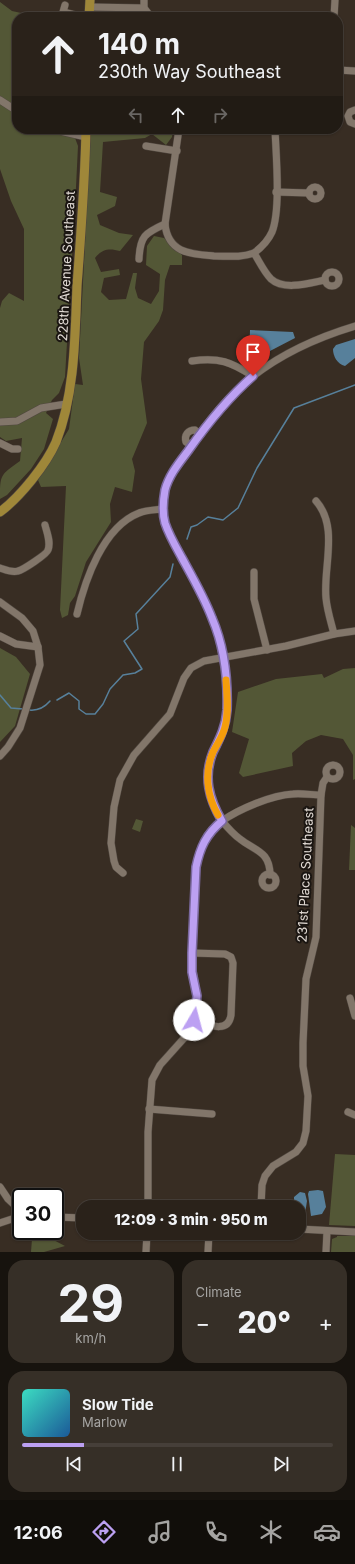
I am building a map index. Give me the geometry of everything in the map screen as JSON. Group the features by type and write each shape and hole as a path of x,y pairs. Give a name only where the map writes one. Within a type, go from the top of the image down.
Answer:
{"main road":[{"name":"228th Avenue Southeast","path":"0,512 22,492 47,457 56,442 64,417 73,361 86,134"}],"street":[{"path":"144,0 144,8 147,12"},
{"path":"334,12 335,0"},
{"path":"63,12 64,5"},
{"path":"89,10 144,8"},
{"path":"343,70 355,71"},
{"path":"0,100 12,108"},
{"path":"355,110 350,112 348,116 350,122 355,124"},
{"path":"178,134 168,200 165,224 166,232 177,248 189,253 234,257 254,253 264,244 272,230 275,217 276,192 275,134"},
{"path":"146,146 176,152"},
{"path":"276,192 309,193"},
{"path":"139,259 140,244 145,235 148,231 165,224"},
{"path":"254,253 271,279 281,285 325,280"},
{"path":"270,875 269,864 264,855 240,839 222,821 209,796 207,778 211,759 222,735 226,718 226,678 223,657 213,619 206,601 176,548 166,524 163,509 165,490 170,476 192,445 224,404 253,376 289,352 310,342 355,326"},
{"path":"192,361 206,359 223,360 238,366 253,376"},
{"path":"0,422 17,420 41,408 66,404"},
{"path":"192,445 186,442 185,437 187,433 193,430 197,431 200,435"},
{"path":"0,443 12,449 18,449"},
{"path":"316,501 323,512 328,532 326,598 334,634"},
{"path":"77,614 87,578 110,535 123,522 139,512 163,509"},
{"path":"0,568 10,571 18,571 45,556 49,543 45,525"},
{"path":"254,572 254,599 267,650"},
{"path":"0,602 28,624 33,631 38,647 40,666 20,728 8,748 0,756"},
{"path":"123,873 116,867 111,843 115,800 120,780 137,751 170,714 188,672 196,665 204,661 267,650 334,634 355,631"},
{"path":"0,636 16,644 38,647"},
{"name":"231st Place Southeast","path":"262,1200 263,1181 268,1171 277,1163 293,1156 303,1143 306,1131 308,1096 303,1066 302,1043 306,979 316,936 321,795 323,783 327,777"},
{"path":"148,1200 149,1109 151,1085 156,1072 186,1036 194,1020 197,996 192,972 192,953 196,867 205,839 222,821 238,811 286,795 321,795"},
{"path":"192,953 225,954 231,957 234,962 230,1022 220,1027 194,1020"},
{"path":"350,998 355,1016"},
{"path":"149,1109 212,1114"},
{"path":"0,1187 12,1203"},
{"path":"64,1217 76,1218"},
{"path":"0,1223 12,1219"},
{"path":"306,1230 355,1232"},
{"path":"326,1252 327,1231"},
{"path":"146,1252 147,1240"},
{"path":"208,1252 209,1240"}],"green space":[{"path":"0,2 12,11 17,12 12,12 12,134 76,134 75,138 78,146 65,377 59,393 52,400 46,413 53,419 44,449 31,469 7,495 0,499 0,485 2,476 8,469 20,461 22,438 6,441 0,437 0,308 2,301 9,293 24,301 24,229 11,201 0,169"},
{"path":"91,134 152,134 145,138 103,142 100,192 117,197 115,206 97,215 100,225 119,233 133,235 120,251 106,250 95,258 101,272 119,269 120,275 104,278 101,292 109,300 126,299 133,273 137,273 135,288 138,298 151,304 159,291 160,274 146,265 147,246 154,236 164,238 182,255 182,265 170,265 165,280 163,310 159,321 144,342 141,379 147,423 132,459 135,471 132,492 115,487 110,504 111,522 86,562 75,596 70,603 68,615 62,618 60,610 66,486 41,487 38,480 69,429 75,384 83,385 79,358"},
{"path":"152,134 172,134 166,145"},
{"path":"0,648 16,657 30,674 15,726 0,742"},
{"path":"355,668 355,779 353,780 353,755 343,739 321,735 306,741 292,753 293,766 243,777 239,773 249,739 232,732 238,692 276,679 322,674 324,678 343,669"},
{"path":"136,819 143,821 140,832 132,829"},
{"path":"351,825 355,828 355,870 349,870"},
{"path":"335,1154 355,1155 355,1226 329,1225"},
{"path":"337,1236 355,1236 355,1252 331,1252 332,1239"},
{"path":"32,1240 54,1240 65,1246 44,1252 31,1252"}],"water":[{"path":"250,330 293,332 295,338 270,351 254,357 250,351"},
{"path":"355,339 355,358 345,366 342,365 336,359 333,349 336,345"},
{"path":"309,1191 323,1191 326,1207 322,1214 311,1216 308,1194"},
{"path":"300,1192 305,1193 307,1201 306,1208 306,1200 294,1200 294,1197"}],"waterway":[{"path":"187,539 191,527 197,525 208,517 223,520 238,508 257,468 294,408 355,385"},
{"path":"57,700 69,693 79,701 79,709 86,714 95,714 103,704 110,689 123,675 135,673 142,669 124,641 138,629 136,614 170,577 173,564"},
{"path":"0,695 11,708 23,709"},
{"path":"29,710 41,708 50,701"}],"slow traffic":[{"path":"218,815 209,796 207,778 211,759 225,726 227,708 226,680"}],"route":[{"path":"194,1020 197,996 192,972 192,953 196,867 205,839 222,821 209,796 207,778 211,759 225,726 227,708 226,678 223,657 213,619 206,601 176,548 166,524 163,509 165,490 170,476 176,467 224,404 253,376"}]}
